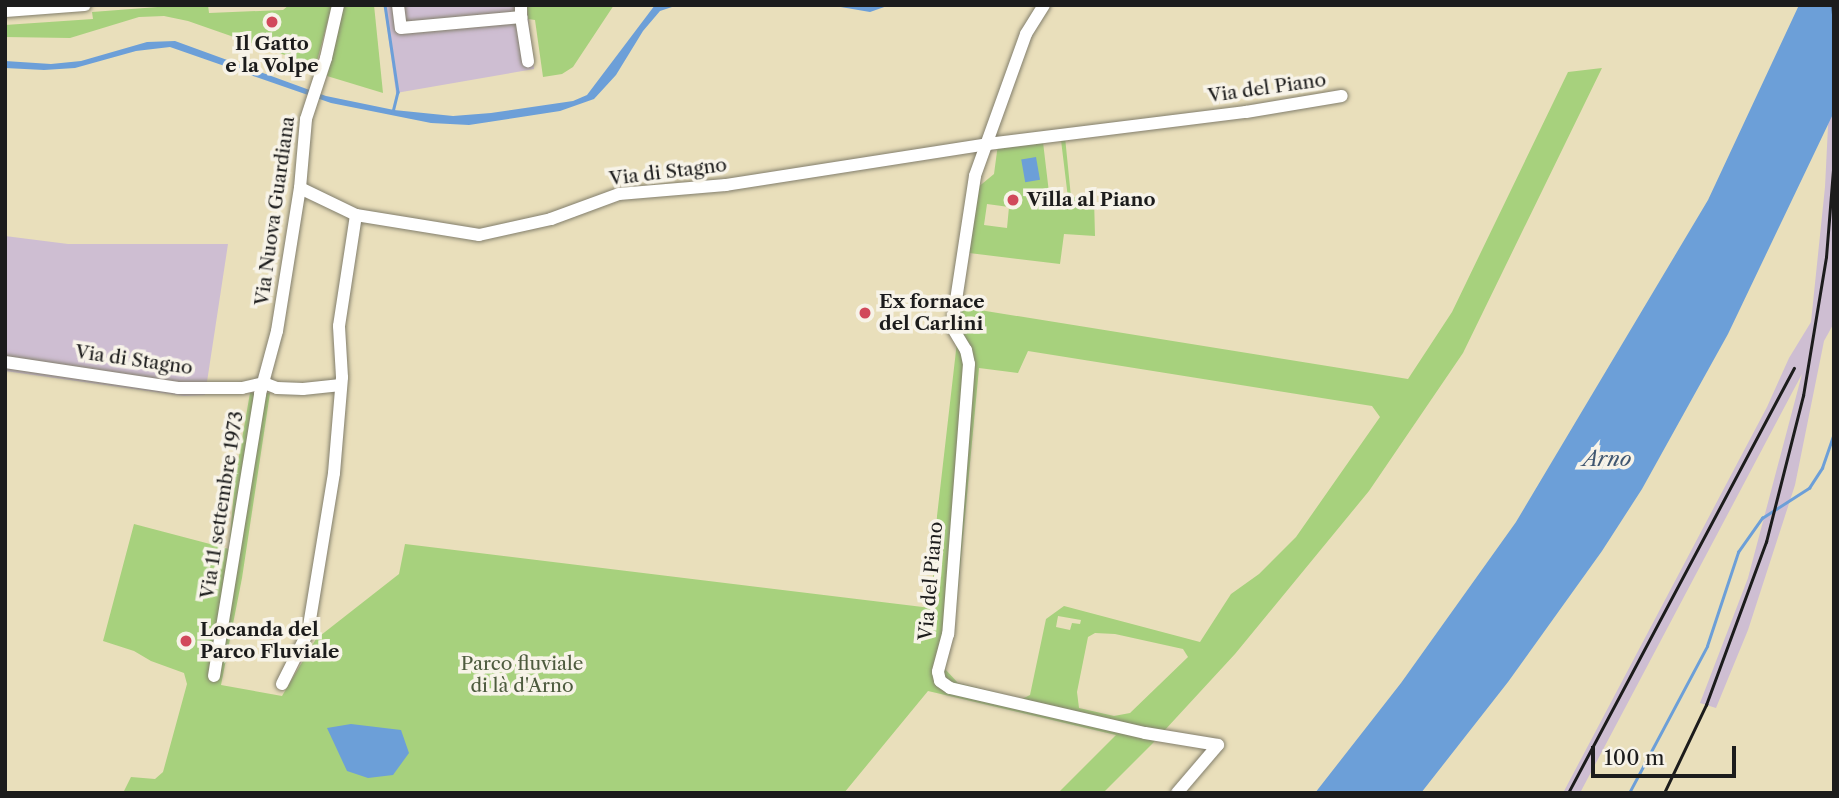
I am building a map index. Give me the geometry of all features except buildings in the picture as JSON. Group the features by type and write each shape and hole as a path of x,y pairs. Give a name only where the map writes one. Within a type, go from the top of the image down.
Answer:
{"street":[{"path":"5,11 85,5"},
{"name":"Via Nuova Guardiana","path":"264,383 278,331 300,188 306,119 326,58 338,5"},
{"path":"398,5 401,28 521,11 528,61"},
{"name":"Via del Piano","path":"1044,5 1026,34 975,176 952,327 966,351 969,363 948,634 938,672 940,681 950,688 1145,733 1218,745 1177,793"},
{"name":"Via del Piano","path":"988,144 1246,112 1342,96"},
{"name":"Via di Stagno","path":"300,188 356,215 480,235 551,219 619,194 726,184 988,144"},
{"path":"282,684 308,632 334,472 341,385 339,326 356,215"},
{"name":"Via di Stagno","path":"5,362 178,388 242,388 264,383 277,388 303,389 341,385"},
{"name":"Via 11 settembre 1973","path":"214,676 264,383"}],"shaded area":[{"path":"384,5 527,5 534,69 396,93"},
{"path":"1834,5 1834,323 1824,341 1795,485 1748,630 1716,708 1700,703 1748,578 1802,374 1580,793 1563,793 1767,407 1789,358 1811,322 1825,187"},
{"path":"5,236 68,244 228,244 205,395 184,396 5,371"}],"green space":[{"path":"208,5 209,13 283,10 289,5 332,5 317,61 305,62 188,21 164,16 139,17 70,38 5,37 5,25 93,19 92,12"},
{"path":"344,5 374,5 383,93 327,76"},
{"path":"527,5 614,5 573,67 562,74 543,77 535,20 528,19"},
{"name":"Parco fluviale di là d'Arno","path":"1602,68 1463,353 1369,491 1235,654 1103,793 1058,793 1116,735 928,691 844,793 123,793 131,777 155,779 163,772 187,684 184,673 103,641 134,524 229,549 235,479 250,393 270,393 242,578 221,685 282,696 316,639 399,574 405,544 931,608 937,516 961,307 1408,379 1452,312 1568,72","holes":["1028,351 1372,406 1380,417 1296,537 1259,574 1231,594 1200,642 1064,606 1046,619 1030,695 1022,699 958,683 945,669 954,632 979,368 1018,373","1058,616 1081,620 1080,624 1072,623 1070,630 1056,627","1095,633 1115,634 1183,649 1188,657 1130,713 1114,716 1079,708 1077,692 1088,637"]},
{"name":"Villa al Piano","path":"1065,137 1071,197 1094,198 1095,236 1064,234 1060,264 969,253 977,188 994,174 998,144","holes":["1061,140 1068,198 1050,201 1043,142","987,204 1009,207 1007,228 984,225"]}],"water":[{"path":"655,5 678,5 660,11 643,31 616,75 594,99 560,111 469,125 431,123 331,103 170,47 136,51 75,68 5,68 5,61 51,64 81,61 147,42 175,41 326,96 394,110 453,116 491,113 573,101 587,95"},
{"path":"829,5 890,5 870,12"},
{"name":"Arno","path":"1799,5 1834,5 1834,112 1728,334 1642,489 1602,551 1508,682 1421,793 1315,793 1401,683 1516,522 1708,200"},
{"path":"1036,157 1040,180 1025,182 1021,160"},
{"path":"351,724 401,730 409,753 393,775 368,778 347,771 327,728"}],"waterway":[{"path":"385,5 398,92 393,112"},
{"path":"1629,793 1707,646 1738,552 1762,518 1809,488 1822,468 1834,433"}],"railway":[{"path":"1833,5 1834,22"},
{"path":"1664,793 1706,705 1766,542 1803,396 1826,257 1834,158"},
{"path":"1568,793 1794,368"}],"place":[{"name":"Il Gatto e la Volpe","path":"272,22"},
{"name":"Villa al Piano","path":"1013,200"},
{"name":"Ex fornace del Carlini","path":"865,313"},
{"name":"Locanda del Parco Fluviale","path":"186,641"}]}
